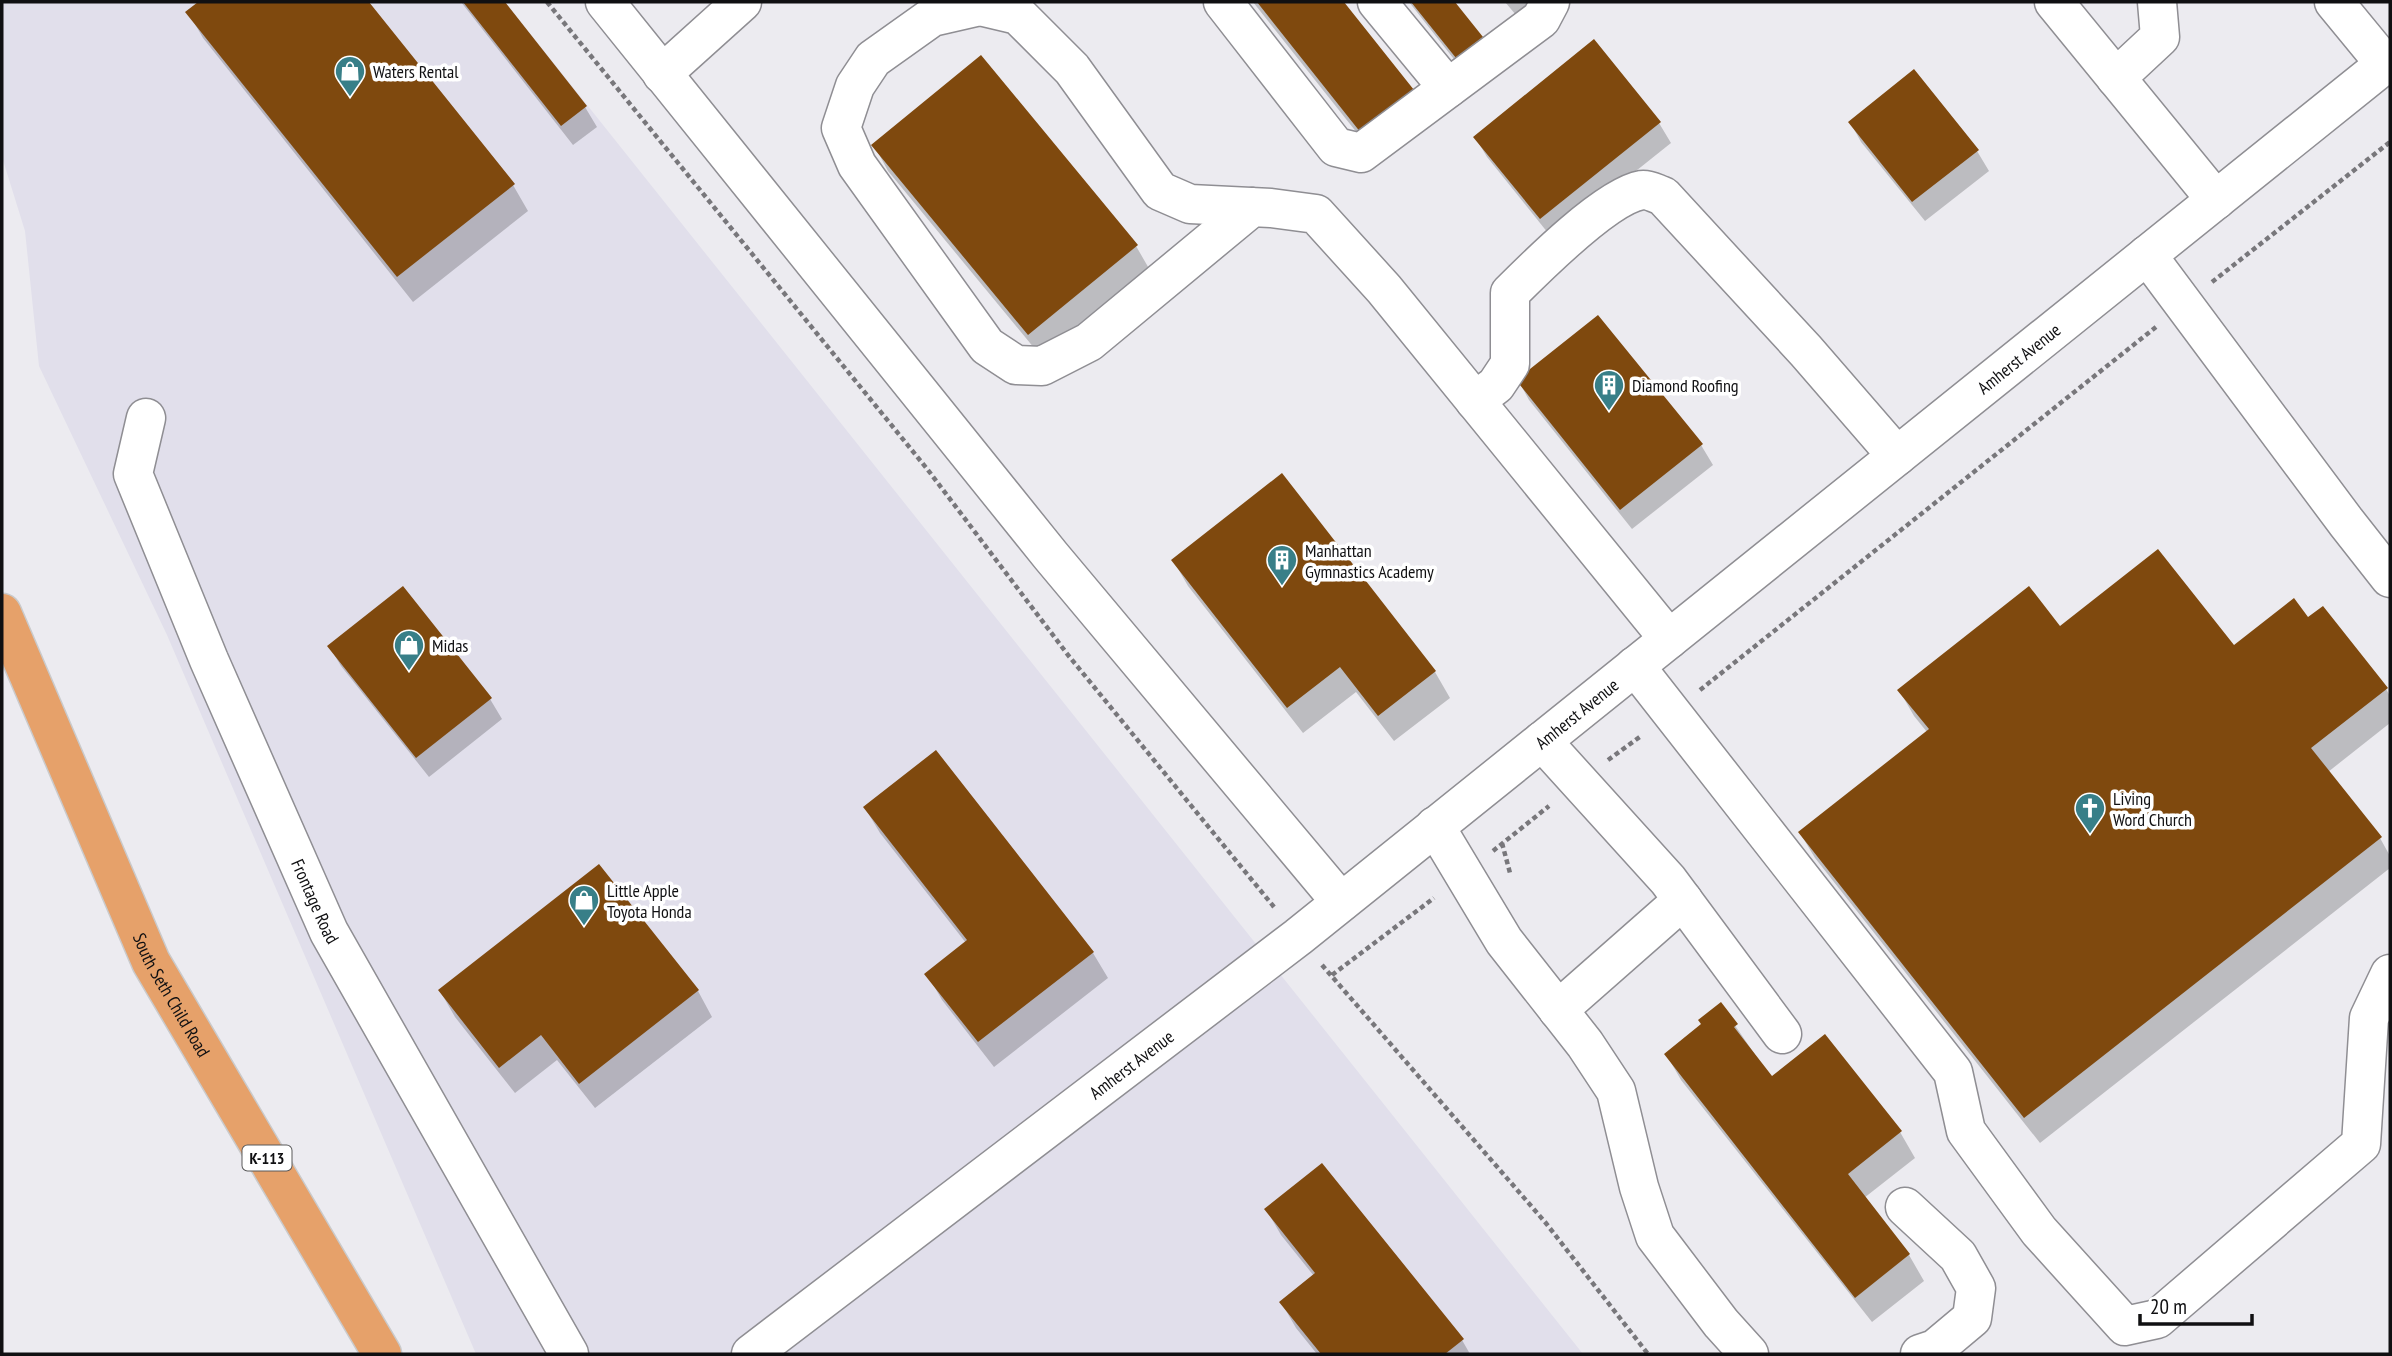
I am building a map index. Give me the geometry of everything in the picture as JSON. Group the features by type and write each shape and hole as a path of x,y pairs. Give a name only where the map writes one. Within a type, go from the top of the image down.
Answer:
{"main road":[{"name":"South Seth Child Road","path":"2,613 151,962 382,1354"}],"street":[{"path":"605,2 1051,556 1342,902"},
{"path":"663,74 742,2"},
{"path":"1223,2 1336,147 1361,153 1541,19 1550,2"},
{"path":"1377,2 1448,88"},
{"path":"2054,2 2216,200"},
{"path":"2116,78 2160,37 2157,2"},
{"path":"2334,2 2388,62"},
{"path":"1252,207 1089,342 1042,366 1016,365 987,346 857,165 841,128 855,86 873,59 932,17 980,6 1018,15 1072,69 1160,191 1190,204 1252,207 1316,214 1384,289 1669,639"},
{"name":"Amherst Avenue","path":"751,1354 1298,937 2388,62"},
{"path":"1475,401 1496,385 1510,364 1510,293 1542,261 1619,198 1645,189 1663,196 1806,351 1897,456"},
{"path":"2147,255 2390,578"},
{"name":"Frontage Road","path":"146,418 133,474 209,660 329,932 569,1354"},
{"path":"1635,666 1953,1072 1966,1131 2039,1231 2125,1326 2157,1319 2361,1144 2368,1018 2390,974"},
{"path":"1542,741 1668,880 1783,1034"},
{"path":"1435,826 1504,941 1585,1044 1616,1091 1639,1187 1656,1236 1721,1322 1749,1354"},
{"path":"1558,1010 1683,900"},
{"path":"1905,1208 1958,1256 1976,1288 1972,1318 1935,1349 1920,1354"}],"path":[{"path":"547,2 928,470 1068,655 1298,937 1545,1222 1648,1354"},
{"path":"1332,975 1464,875 1579,782 1672,713 2390,142"}],"shaded area":[{"path":"2,2 505,2 1583,1354 476,1354 167,635 39,366 25,231 2,157"}],"building":[{"name":"Waters Rental","path":"198,2 369,2 515,184 397,277 185,12"},
{"path":"463,2 505,2 587,106 561,126"},
{"path":"1257,2 1344,2 1414,90 1361,133"},
{"path":"1411,2 1455,2 1483,37 1456,58"},
{"path":"1594,39 1661,122 1540,219 1473,137"},
{"path":"981,55 1138,245 1028,335 871,145"},
{"path":"1914,69 1979,150 1912,202 1848,122"},
{"name":"Diamond Roofing","path":"1598,315 1703,444 1620,510 1516,380"},
{"name":"Manhattan Gymnastics Academy","path":"1282,473 1436,671 1378,716 1340,667 1287,708 1171,560"},
{"name":"Living Word Church","path":"2158,549 2234,645 2294,598 2308,617 2323,606 2388,688 2311,748 2382,837 2024,1118 1798,832 1929,729 1897,690 2029,586 2060,626"},
{"name":"Midas","path":"403,586 492,698 416,758 327,646"},
{"path":"936,750 1094,952 978,1042 924,974 967,940 863,807"},
{"name":"Little Apple Toyota Honda","path":"599,864 699,990 579,1084 541,1035 499,1068 438,990"},
{"path":"1721,1002 1738,1024 1734,1027 1772,1076 1825,1034 1902,1131 1848,1174 1910,1254 1855,1298 1664,1054 1701,1024 1698,1020"},
{"path":"1322,1163 1464,1339 1445,1354 1321,1354 1279,1302 1315,1273 1264,1209"}],"place":[{"name":"Waters Rental","path":"350,98"},
{"name":"Diamond Roofing","path":"1609,412"},
{"name":"Manhattan Gymnastics Academy","path":"1282,587"},
{"name":"Midas","path":"409,672"},
{"name":"Living Word Church","path":"2090,835"},
{"name":"Little Apple Toyota Honda","path":"584,927"}]}
